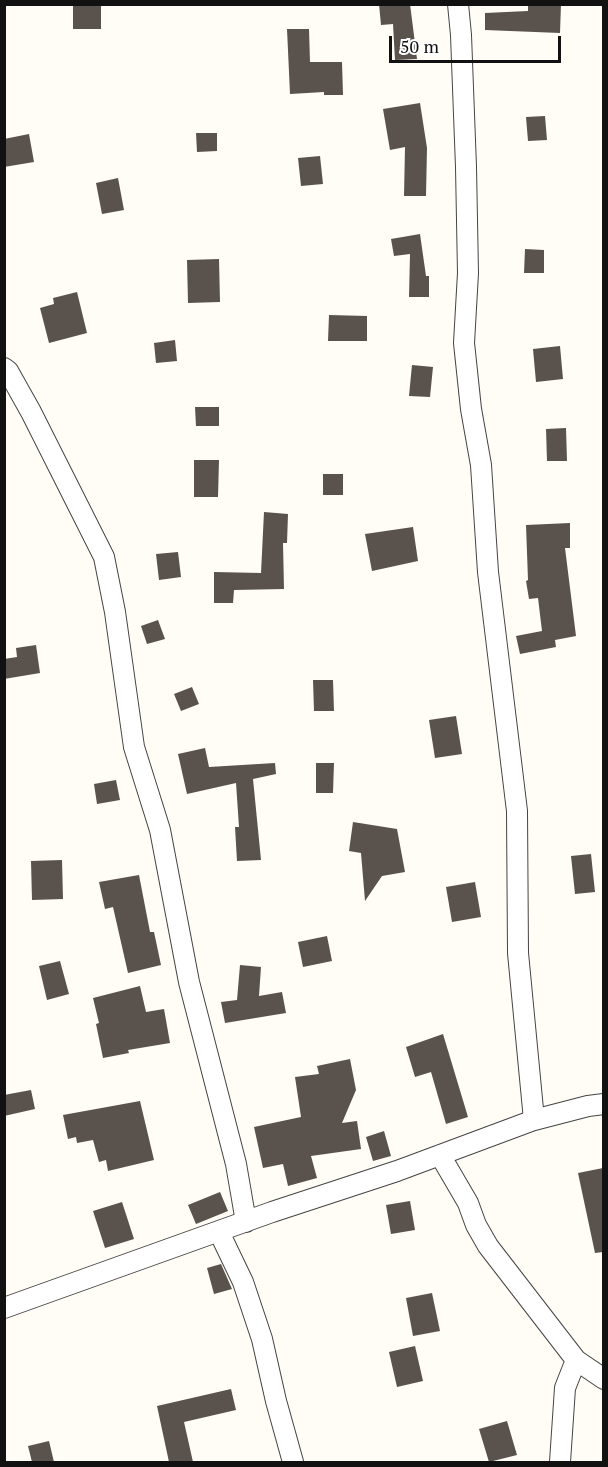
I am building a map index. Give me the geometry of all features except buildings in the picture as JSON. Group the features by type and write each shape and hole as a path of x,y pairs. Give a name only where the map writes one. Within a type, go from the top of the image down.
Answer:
{"street":[{"path":"458,4 461,34 468,273 464,343 471,409 481,465 488,572 517,811 518,952 534,1120"},
{"path":"4,368 8,370 31,412 104,557 115,612 134,747 160,830 189,982 236,1164 246,1222"},
{"path":"4,1308 534,1120 603,1104"},
{"path":"440,1155 468,1203 476,1225 488,1246 576,1360 603,1379"},
{"path":"219,1232 243,1282 262,1339 293,1462"},
{"path":"560,1462 565,1388 576,1360"}]}
